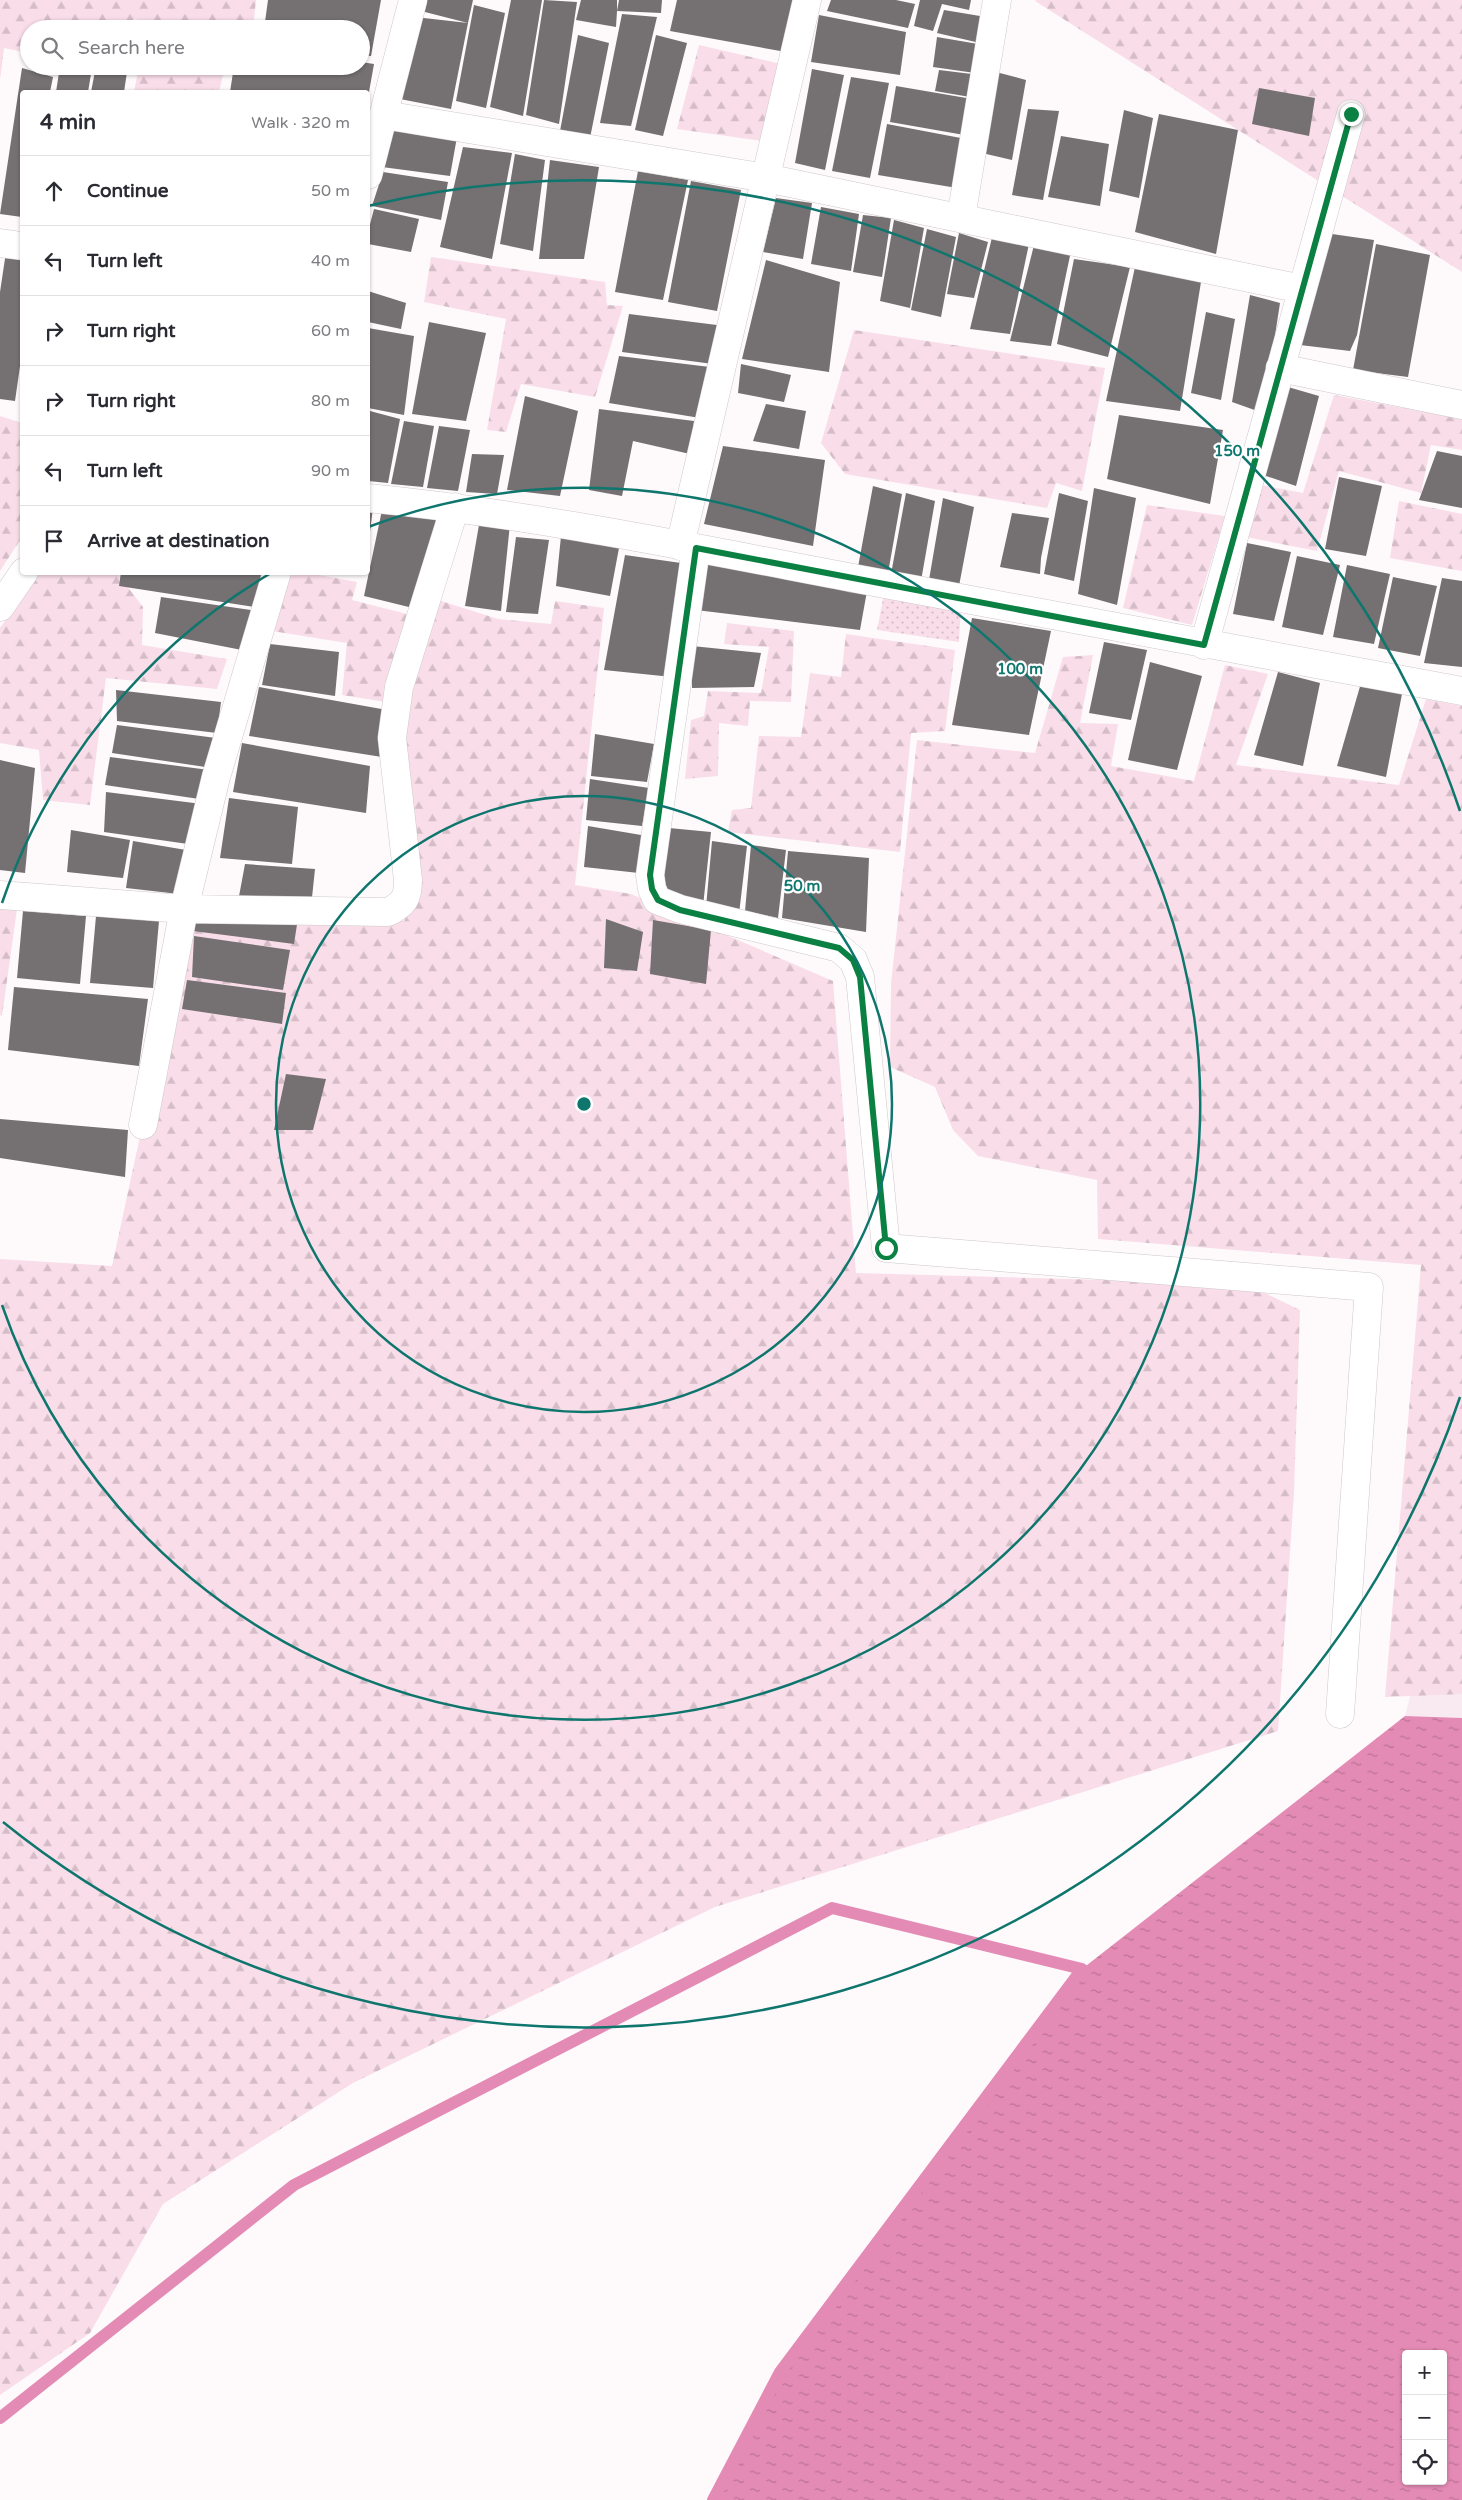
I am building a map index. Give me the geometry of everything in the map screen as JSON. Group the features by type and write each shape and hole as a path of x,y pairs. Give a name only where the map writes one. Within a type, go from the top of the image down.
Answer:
{"street":[{"path":"370,168 413,0"},
{"path":"807,0 766,178 688,547 650,875 652,889 658,900 680,910 839,948 853,960 860,977 886,1248 1369,1287 1340,1714"},
{"path":"962,218 997,0"},
{"path":"1204,645 1351,114"},
{"path":"384,115 766,178 1302,289"},
{"path":"0,243 20,246"},
{"path":"1280,368 1462,405"},
{"path":"370,498 456,507 688,547 1204,645 1462,691"},
{"path":"0,895 184,909 388,912 400,906 408,896 408,880 392,738 394,710 399,687 456,507"},
{"path":"0,608 22,575"},
{"path":"143,1126 184,909 216,777 276,575"}],"shaded area":[{"path":"1462,1492 1462,1718 1405,1716"}],"green space":[{"path":"0,0 256,0 254,20 20,20 20,51 4,48 0,80"},
{"path":"1462,0 1462,272 1035,1"},
{"path":"699,45 781,64 762,141 677,129"},
{"path":"137,75 223,75 219,90 134,90"},
{"path":"431,257 605,282 607,305 623,306 595,397 521,384 506,432 487,430 506,319 424,302"},
{"path":"854,330 1105,368 1082,491 1056,483 1047,508 845,474 821,443"},
{"path":"1334,395 1462,419 1462,450 1431,445 1421,493 1339,471 1317,551 1241,536 1256,484 1303,493"},
{"path":"0,416 20,422 20,540 0,571"},
{"path":"1399,501 1462,514 1462,571 1390,558"},
{"path":"1147,505 1225,516 1192,625 1123,608"},
{"path":"37,575 119,575 143,607 142,645 227,659 217,689 106,678 90,805 43,800 39,750 0,743 0,628"},
{"path":"286,575 319,575 357,582 352,600 411,615 386,702 342,695 347,643 272,631"},
{"path":"884,594 961,607 959,642 877,630"},
{"path":"435,599 498,619 551,624 555,601 604,608 575,885 631,894 833,981 856,1273 1246,1284 1300,1310 1294,1493 1278,1731 715,1907 353,2083 163,2204 90,2333 0,2395 0,1259 112,1266 188,914 404,921 419,892 402,746 406,697"},
{"path":"727,623 794,631 791,702 750,701 748,726 719,723 718,776 685,779 691,720 704,716 708,691 761,693 769,647 724,644"},
{"path":"846,634 955,650 945,731 911,733 900,852 728,832 732,810 751,808 759,736 801,737 810,673 841,677"},
{"path":"1093,655 1080,723 1118,724 1111,766 1194,781 1225,665 1268,674 1236,765 1399,785 1426,699 1462,706 1462,1694 1385,1697 1421,1265 1098,1239 1097,1180 978,1156 953,1130 935,1087 890,1067 891,984 917,740 1035,753 1063,657"},
{"path":"0,909 17,909 2,1016 0,1015"}],"water":[{"path":"1405,1716 1462,1718 1462,2500 713,2500 780,2372 1082,1969"}],"building":[{"path":"268,0 381,0 371,56 370,20 265,20"},
{"path":"423,0 473,0 468,23 421,11"},
{"path":"511,0 542,0 523,116 490,107"},
{"path":"544,0 577,2 559,124 526,115"},
{"path":"581,0 617,0 616,27 576,20"},
{"path":"619,0 662,0 661,13 617,11"},
{"path":"677,0 795,0 786,52 670,31"},
{"path":"831,0 896,0 915,4 908,28 827,11"},
{"path":"920,0 971,0 969,10 942,4 933,31 914,26"},
{"path":"474,5 505,13 486,108 456,101"},
{"path":"944,10 986,17 980,43 937,33"},
{"path":"622,14 657,17 631,126 600,123"},
{"path":"819,15 906,32 900,75 811,62"},
{"path":"415,17 468,23 451,109 395,98"},
{"path":"578,35 609,43 590,138 560,131"},
{"path":"656,35 687,43 663,136 635,130"},
{"path":"937,37 978,44 975,73 933,67"},
{"path":"370,63 374,64 369,90 230,90 233,75 370,75"},
{"path":"812,69 844,75 825,170 795,163"},
{"path":"939,70 980,75 976,98 935,91"},
{"path":"996,72 1026,80 1012,160 982,153"},
{"path":"21,75 46,75 53,77 50,90 20,90 20,217 0,214"},
{"path":"59,75 91,75 88,90 56,90"},
{"path":"94,75 127,75 124,90 91,90"},
{"path":"851,77 889,83 870,178 832,171"},
{"path":"896,86 978,100 970,136 890,122"},
{"path":"1259,88 1315,98 1309,136 1252,124"},
{"path":"1028,109 1059,111 1043,200 1012,195"},
{"path":"1124,110 1153,118 1139,198 1109,191"},
{"path":"1159,114 1238,130 1216,254 1135,232"},
{"path":"887,124 966,139 957,188 878,175"},
{"path":"391,130 457,137 450,176 382,167"},
{"path":"1061,136 1109,144 1100,206 1048,197"},
{"path":"463,147 512,153 492,259 440,247"},
{"path":"515,154 545,160 533,251 500,244"},
{"path":"550,160 599,167 584,259 539,259"},
{"path":"638,171 688,180 663,300 615,292"},
{"path":"383,172 448,182 441,220 372,206"},
{"path":"691,181 741,190 717,311 668,302"},
{"path":"776,198 812,203 803,259 763,252"},
{"path":"821,207 859,214 851,271 811,264"},
{"path":"374,209 419,219 411,252 370,244 370,224"},
{"path":"863,215 891,218 882,277 853,272"},
{"path":"894,220 924,228 910,308 880,301"},
{"path":"927,229 956,237 941,317 911,310"},
{"path":"994,229 1030,239 1010,334 970,329"},
{"path":"959,233 988,242 974,298 947,294"},
{"path":"1325,233 1374,240 1357,335 1350,351 1300,345"},
{"path":"1035,241 1071,251 1051,346 1010,341"},
{"path":"1376,244 1430,255 1408,377 1353,370"},
{"path":"6,252 20,256 20,366 15,401 0,399 0,292"},
{"path":"1074,259 1130,267 1108,357 1057,344"},
{"path":"766,260 840,282 829,372 742,359"},
{"path":"1135,267 1201,282 1180,411 1106,401"},
{"path":"370,292 406,303 401,329 370,322"},
{"path":"1250,295 1280,303 1263,413 1232,402"},
{"path":"1206,312 1235,319 1221,400 1191,393"},
{"path":"629,314 717,325 713,364 622,352"},
{"path":"429,322 486,333 466,421 412,414"},
{"path":"370,328 414,336 404,415 370,408"},
{"path":"619,356 710,367 700,418 609,403"},
{"path":"741,364 791,375 784,402 738,393"},
{"path":"1281,385 1319,396 1296,486 1257,473"},
{"path":"525,396 578,411 560,496 507,490"},
{"path":"766,404 806,411 799,449 753,441"},
{"path":"599,409 694,421 690,454 633,441 622,496 589,490"},
{"path":"370,411 400,419 388,483 370,481"},
{"path":"1119,415 1223,430 1210,504 1107,479"},
{"path":"404,421 434,426 423,487 391,484"},
{"path":"439,426 470,430 458,491 427,488"},
{"path":"723,446 825,460 813,546 704,524"},
{"path":"1437,451 1462,456 1462,508 1419,500"},
{"path":"472,454 504,455 497,494 466,492"},
{"path":"1339,477 1382,486 1366,556 1325,549"},
{"path":"873,486 902,494 888,573 858,567"},
{"path":"1094,488 1136,498 1117,605 1078,594"},
{"path":"906,493 935,501 921,581 891,574"},
{"path":"1059,493 1088,501 1074,581 1044,574"},
{"path":"943,498 974,507 959,586 929,580"},
{"path":"370,507 373,508 370,531"},
{"path":"382,510 437,517 417,609 364,596 368,575 370,575"},
{"path":"1012,513 1049,518 1041,558 1040,574 1000,567"},
{"path":"480,519 510,524 501,611 465,606"},
{"path":"561,536 619,548 610,596 556,586"},
{"path":"516,537 549,540 538,614 506,612"},
{"path":"1247,543 1291,552 1274,621 1233,614"},
{"path":"625,555 688,564 672,677 604,670"},
{"path":"1297,556 1340,565 1323,635 1282,627"},
{"path":"705,561 867,591 860,630 696,610"},
{"path":"1347,565 1390,574 1374,644 1333,637"},
{"path":"121,575 268,575 261,608 119,586"},
{"path":"1393,577 1437,586 1420,656 1378,648"},
{"path":"1442,578 1462,581 1462,667 1424,663"},
{"path":"161,597 257,611 247,651 155,633"},
{"path":"972,618 1051,631 1029,735 952,725"},
{"path":"1104,642 1147,650 1131,720 1089,713"},
{"path":"270,644 339,652 335,696 262,685"},
{"path":"692,646 761,653 754,687 692,688"},
{"path":"1150,662 1202,676 1177,770 1128,760"},
{"path":"1278,672 1320,683 1303,766 1254,755"},
{"path":"1361,683 1402,694 1386,777 1337,766"},
{"path":"259,687 387,710 382,757 249,736"},
{"path":"116,690 221,702 217,733 117,721"},
{"path":"117,725 216,738 212,768 112,753"},
{"path":"595,734 654,744 647,782 591,776"},
{"path":"242,743 370,766 366,813 233,792"},
{"path":"110,757 209,770 206,800 105,785"},
{"path":"0,760 35,768 25,873 0,870"},
{"path":"590,779 649,788 642,826 586,820"},
{"path":"106,792 202,804 195,845 104,832"},
{"path":"229,798 298,807 292,864 220,858"},
{"path":"588,826 647,836 639,873 584,867"},
{"path":"669,828 711,832 703,906 662,894"},
{"path":"71,830 130,840 123,878 67,872"},
{"path":"133,841 192,851 179,894 126,888"},
{"path":"712,841 747,846 739,914 706,907"},
{"path":"751,845 786,850 778,918 745,911"},
{"path":"788,851 869,858 866,932 782,918"},
{"path":"245,864 315,869 311,907 237,907"},
{"path":"23,911 86,916 80,984 17,978"},
{"path":"96,916 159,921 153,988 90,983"},
{"path":"196,916 298,918 294,944 193,931"},
{"path":"606,919 643,932 637,971 604,968"},
{"path":"653,920 711,930 706,984 650,974"},
{"path":"194,936 290,950 283,990 192,977"},
{"path":"187,980 286,993 282,1024 182,1009"},
{"path":"14,987 148,999 139,1066 8,1050"},
{"path":"286,1074 326,1079 313,1130 274,1130"},
{"path":"0,1119 128,1130 125,1177 0,1158"}],"waterway":[{"path":"0,2418 294,2185 832,1908 1082,1969 780,2372 713,2500"}],"route":[{"path":"886,1248 860,977 853,960 839,948 680,910 658,900 652,889 650,875 696,548 1204,645 1351,114"}]}
